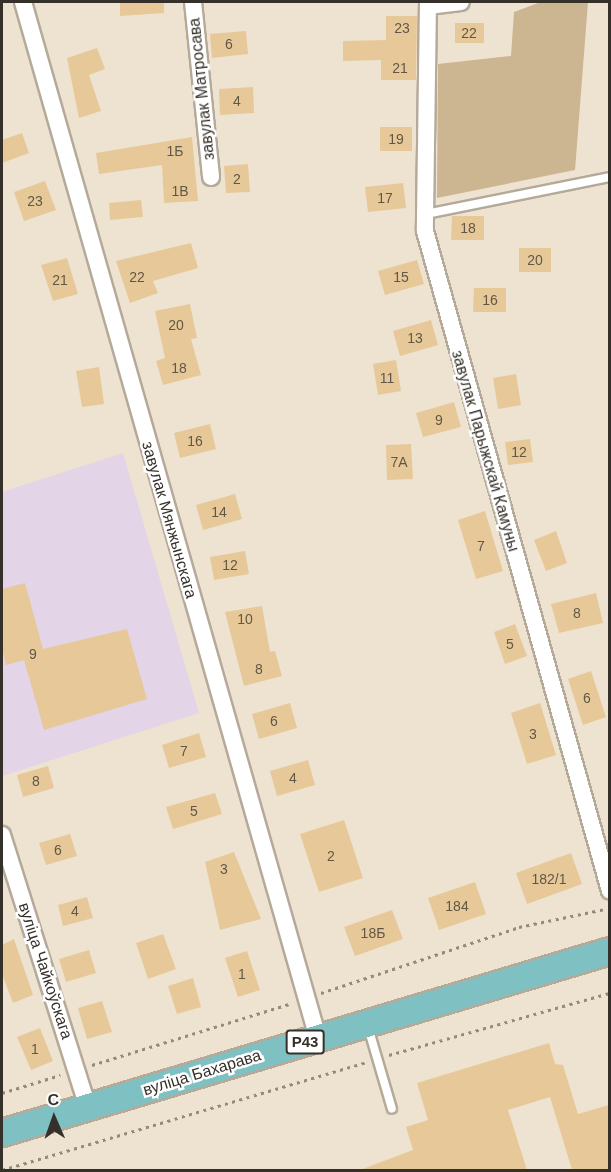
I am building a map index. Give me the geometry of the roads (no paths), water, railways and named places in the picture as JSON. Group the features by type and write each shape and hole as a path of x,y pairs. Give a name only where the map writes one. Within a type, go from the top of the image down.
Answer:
{"main road":[{"name":"вуліца Бахарава","path":"2,1133 609,951"}],"street":[{"name":"завулак Мянжынскага","path":"23,2 318,1038"},
{"name":"завулак Матросава","path":"193,2 211,177"},
{"path":"428,4 461,2"},
{"name":"завулак Парыжскай Камуны","path":"428,4 426,214 444,305 609,891"},
{"name":"вуліца Чайкоўскага","path":"2,836 88,1107"}],"lane":[{"path":"426,214 609,177"},
{"path":"367,1023 392,1109"}]}
